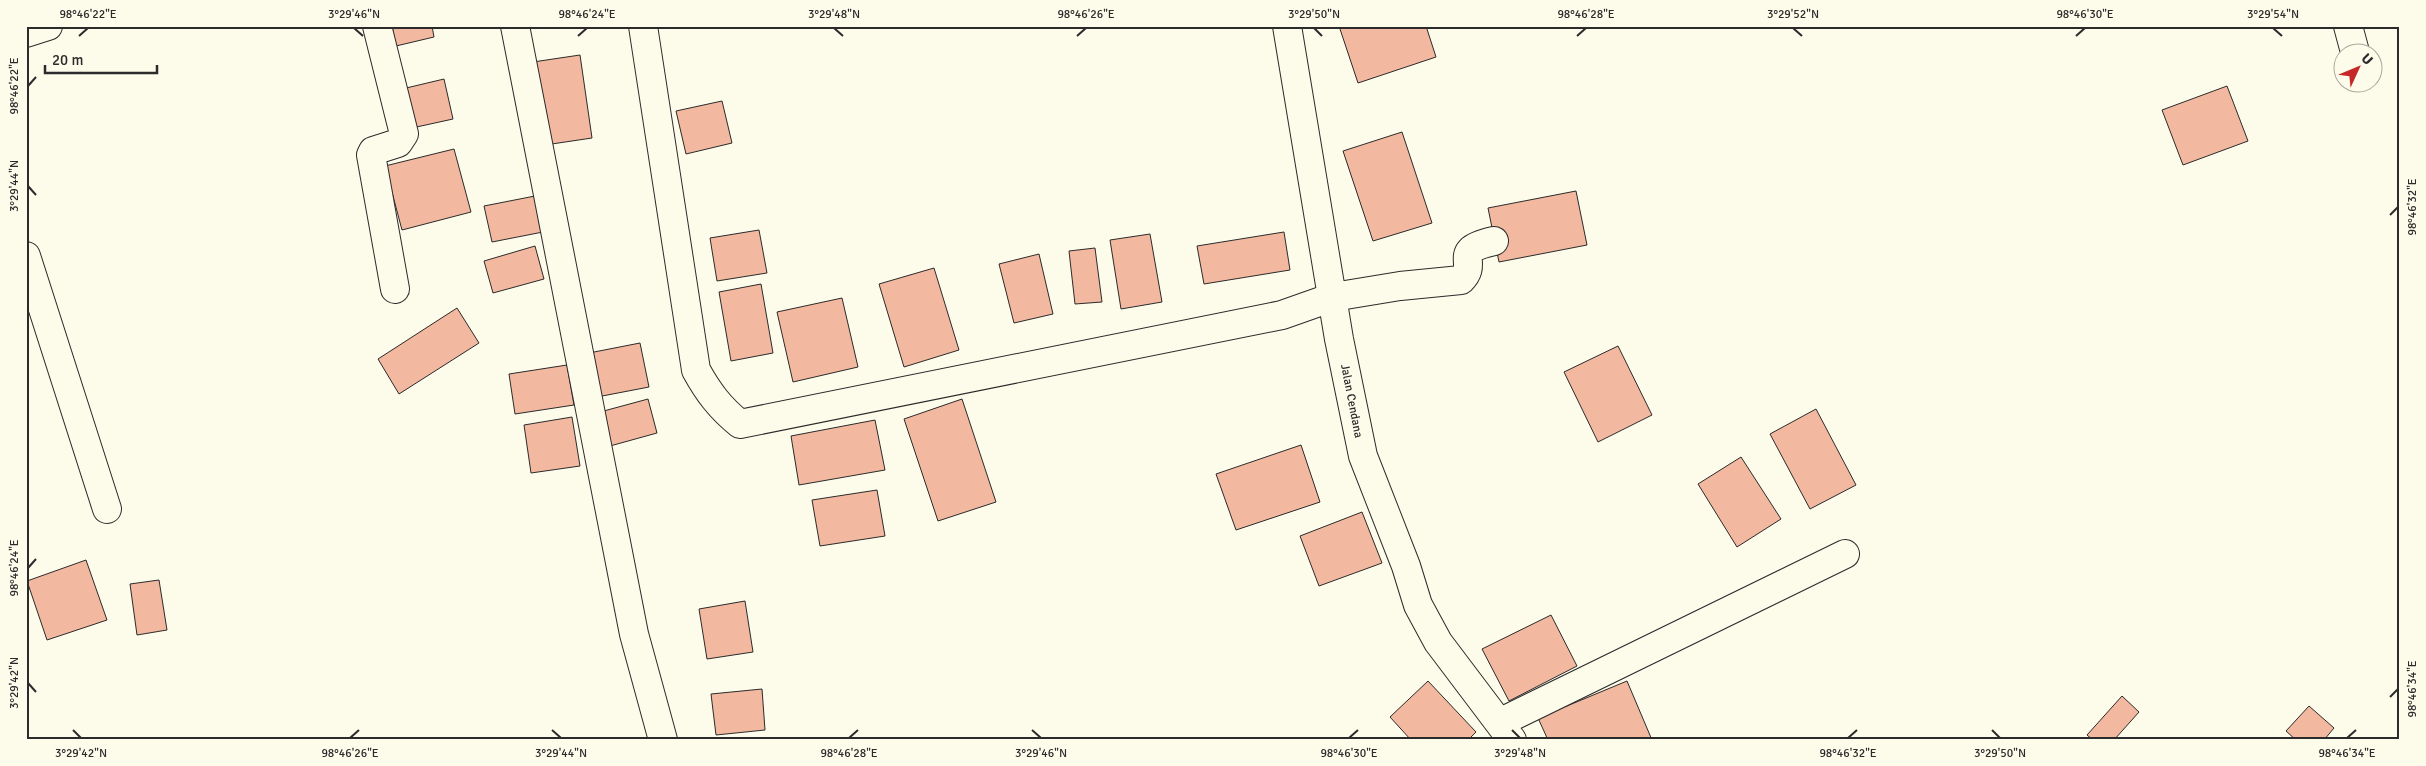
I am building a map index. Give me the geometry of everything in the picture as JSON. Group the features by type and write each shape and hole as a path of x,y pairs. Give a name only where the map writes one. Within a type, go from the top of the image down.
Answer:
{"street":[{"path":"26,33 48,26"},
{"path":"377,26 404,134 398,143 373,151 371,155 395,289"},
{"path":"515,26 634,634 663,740"},
{"path":"644,26 696,370 708,392 722,410 740,424 1282,315 1333,297 1400,286 1461,280 1464,277 1468,254 1474,246 1494,241"},
{"name":"Jalan Cendana","path":"1287,26 1333,297 1363,456 1406,566 1418,604 1438,642 1469,685 1507,731"},
{"path":"2348,26 2352,42"},
{"path":"26,256 107,509"},
{"path":"1507,731 1845,554"}],"building":[{"path":"392,26 432,26 434,37 396,46"},
{"path":"1339,26 1426,26 1436,57 1358,83"},
{"path":"580,55 592,138 545,145 533,62"},
{"path":"444,79 453,119 412,128 402,89"},
{"path":"2227,86 2248,141 2183,165 2162,110"},
{"path":"722,101 732,143 686,154 676,111"},
{"path":"1402,132 1432,223 1373,241 1343,151"},
{"path":"454,149 471,212 402,230 385,166"},
{"path":"1576,191 1587,245 1499,262 1488,208"},
{"path":"535,196 543,232 492,242 484,206"},
{"path":"759,230 767,273 717,281 710,238"},
{"path":"1284,232 1290,270 1204,284 1197,246"},
{"path":"1150,234 1162,302 1121,309 1110,240"},
{"path":"535,246 544,279 493,293 484,261"},
{"path":"1095,248 1102,302 1075,304 1069,251"},
{"path":"1039,254 1053,314 1014,323 999,264"},
{"path":"934,268 959,350 904,367 879,284"},
{"path":"761,284 773,353 731,361 719,292"},
{"path":"842,298 858,367 793,382 777,312"},
{"path":"457,308 479,343 399,394 378,359"},
{"path":"640,343 649,387 597,397 589,353"},
{"path":"1618,346 1652,415 1598,442 1564,372"},
{"path":"567,365 574,405 515,414 509,374"},
{"path":"648,399 657,433 610,446 600,412"},
{"path":"962,399 996,502 938,521 904,419"},
{"path":"1816,409 1856,485 1810,509 1770,434"},
{"path":"572,417 580,466 531,473 524,425"},
{"path":"875,420 885,470 799,485 791,436"},
{"path":"1301,445 1320,502 1236,530 1216,474"},
{"path":"1741,457 1781,519 1737,547 1698,484"},
{"path":"877,490 885,536 820,546 812,500"},
{"path":"1362,512 1382,563 1319,586 1300,536"},
{"path":"86,560 107,620 47,640 27,581"},
{"path":"159,580 167,630 137,635 130,584"},
{"path":"745,601 753,652 707,659 699,609"},
{"path":"1551,615 1577,666 1509,701 1482,649"},
{"path":"1428,681 1476,732 1468,740 1411,740 1390,717"},
{"path":"1627,681 1652,740 1548,740 1538,718"},
{"path":"762,689 765,730 716,735 711,694"},
{"path":"2122,696 2139,712 2114,740 2093,740 2087,735"},
{"path":"2309,706 2334,728 2324,740 2296,740 2286,731"}]}
